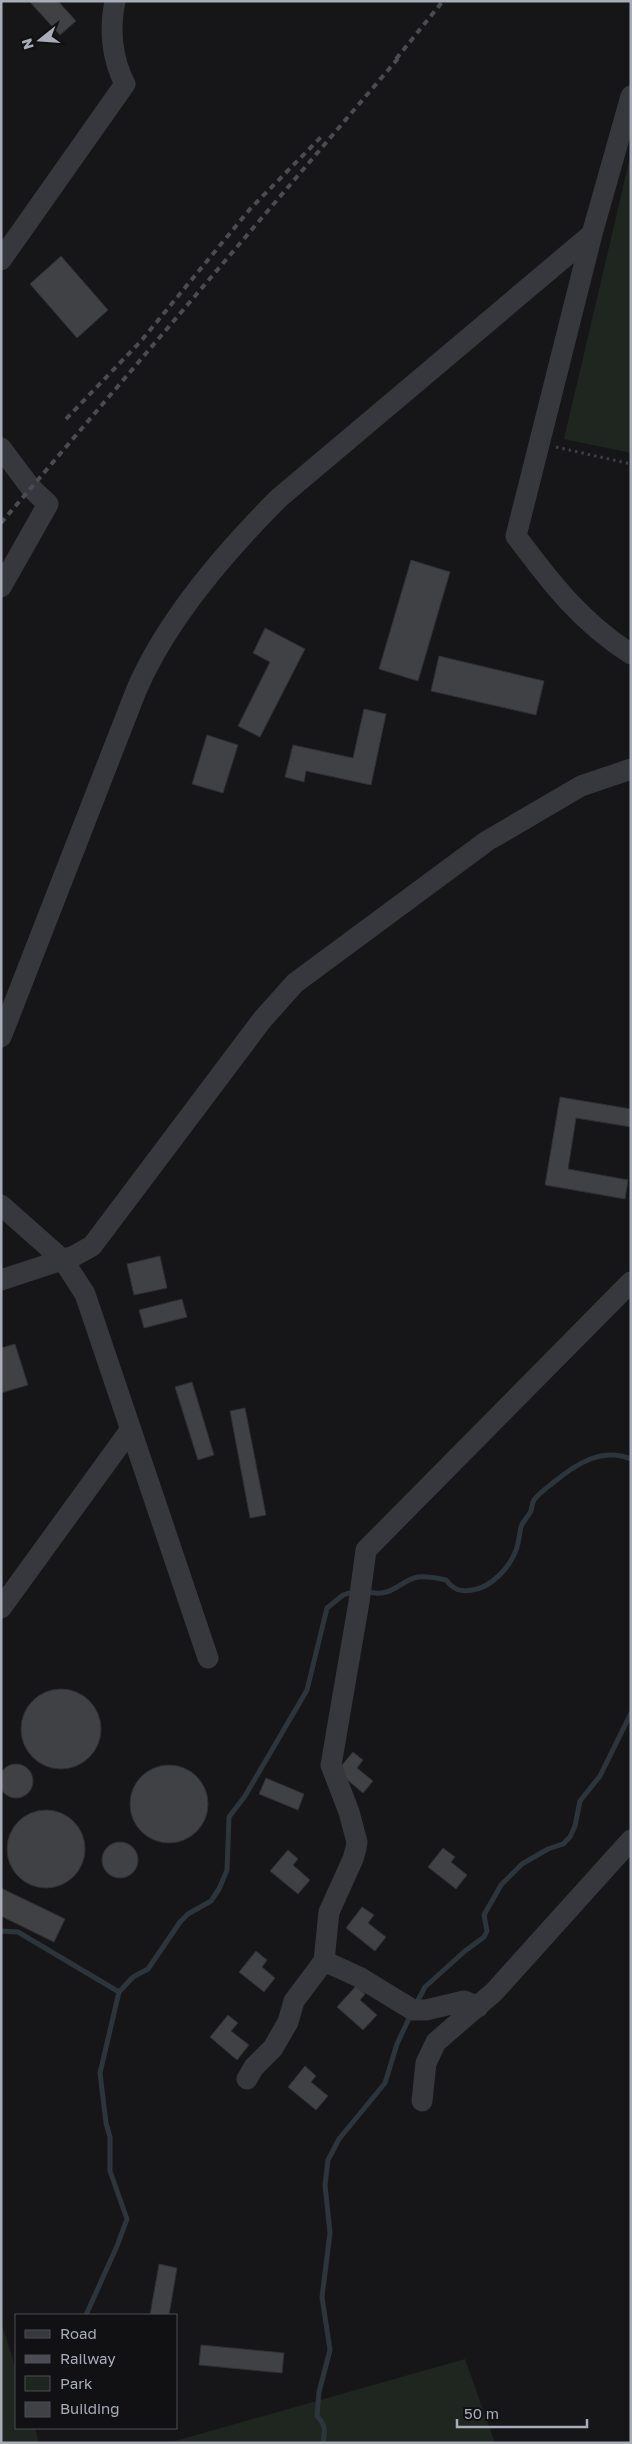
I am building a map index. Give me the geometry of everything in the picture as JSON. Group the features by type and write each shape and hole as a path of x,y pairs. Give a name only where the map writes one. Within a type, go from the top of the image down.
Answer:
{"street":[{"path":"1,260 125,84 118,72 114,49 112,31 115,1"},
{"path":"631,96 592,234 516,536 556,589 581,617 631,654"},
{"path":"1,1037 136,691 149,663 180,614 249,528 279,498 592,234"},
{"path":"1,448 30,488 48,504 1,587"},
{"path":"1,1280 85,1252 92,1246 262,1020 295,983 487,841 581,786 631,769"},
{"path":"1,1205 63,1260 85,1294 208,1658"},
{"path":"247,2079 254,2067 273,2048 288,2022 292,2006 298,1995 324,1961 329,1912 353,1859 357,1842 349,1812 331,1765 366,1550 631,1282"},
{"path":"1,1608 131,1429"},
{"path":"422,2101 424,2072 431,2051 444,2034 494,1992 631,1840"},
{"path":"324,1961 359,1977 413,2010 426,2010 464,2001 478,2007"}],"path":[{"path":"539,444 631,464"}],"green space":[{"path":"631,153 631,453 564,439"},
{"path":"1,2322 15,2366 15,2429 35,2429 39,2443 1,2443"},
{"path":"465,2359 495,2443 168,2443"}],"building":[{"path":"29,1 58,1 76,21 60,35"},
{"path":"61,256 108,310 77,338 30,284"},
{"path":"411,560 450,572 418,681 379,669"},
{"path":"265,628 305,649 260,737 238,726 270,662 253,653"},
{"path":"439,656 544,681 536,715 431,691"},
{"path":"364,709 386,714 371,785 306,771 304,782 285,777 293,745 353,758"},
{"path":"207,735 238,745 223,793 192,784"},
{"path":"560,1097 631,1109 631,1127 576,1118 568,1169 628,1180 625,1199 545,1185"},
{"path":"160,1256 167,1288 134,1295 127,1264"},
{"path":"182,1299 187,1317 144,1328 139,1310"},
{"path":"15,1344 28,1385 1,1393 1,1348"},
{"path":"192,1382 214,1455 198,1460 175,1387"},
{"path":"245,1408 266,1515 250,1518 230,1411"},
{"path":"61,1689 76,1692 89,1701 98,1714 101,1729 98,1744 89,1757 76,1766 61,1769 46,1766 33,1757 24,1744 21,1729 24,1714 33,1701 46,1692"},
{"path":"353,1752 363,1760 357,1768 373,1781 363,1793 337,1771"},
{"path":"16,1764 23,1765 28,1769 32,1774 32,1788 28,1793 23,1797 16,1798 9,1797 4,1793 0,1788 -1,1781 0,1774 4,1769 9,1765"},
{"path":"169,1765 184,1768 197,1776 205,1789 208,1804 205,1819 197,1832 184,1840 169,1843 154,1840 141,1832 133,1819 130,1804 133,1789 141,1776 154,1768"},
{"path":"266,1778 304,1794 298,1810 259,1794"},
{"path":"46,1810 61,1813 74,1821 82,1834 85,1849 82,1864 74,1877 61,1885 46,1888 31,1885 18,1877 10,1864 7,1849 10,1834 18,1821 31,1813"},
{"path":"120,1842 133,1847 138,1860 133,1873 120,1878 107,1873 102,1860 107,1847"},
{"path":"443,1848 455,1857 451,1862 467,1875 456,1889 428,1867"},
{"path":"288,1850 298,1859 293,1865 310,1880 298,1894 270,1871"},
{"path":"1,1888 65,1919 54,1942 1,1916"},
{"path":"362,1907 374,1915 368,1923 386,1937 375,1951 346,1928"},
{"path":"256,1951 267,1960 262,1967 275,1978 264,1992 239,1972"},
{"path":"356,1986 365,1994 360,2000 377,2015 363,2030 337,2007"},
{"path":"228,2015 238,2023 231,2031 249,2045 237,2060 210,2037"},
{"path":"305,2066 316,2076 311,2082 328,2096 316,2110 288,2087"},
{"path":"159,2264 177,2268 169,2314 150,2314"},
{"path":"201,2345 284,2353 282,2373 199,2365"}],"waterway":[{"path":"365,1591 382,1593 418,1577 446,1580 455,1588 464,1591 486,1585 499,1576 513,1557 522,1525 531,1511 534,1500 541,1493 562,1475 590,1459 610,1455 631,1459"},
{"path":"86,2314 127,2219 110,2171 110,2137 106,2123 100,2073 119,1992 133,1977 148,1969 180,1922 188,1914 211,1901 219,1889 227,1870 229,1817 245,1796 307,1690 327,1608 343,1595 355,1591"},
{"path":"416,2004 425,1987 465,1951 484,1937 487,1931 484,1915 501,1885 522,1864 548,1849 563,1844 570,1837 575,1826 580,1801 600,1776 631,1713"},
{"path":"1,1931 18,1932 119,1992"},
{"path":"323,2443 324,2428 317,2416 319,2392 330,2350 322,2297 330,2233 325,2185 328,2160 339,2139 385,2083 397,2044 411,2014"}],"railway":[{"path":"396,59 443,1"},
{"path":"1,523 401,55"},
{"path":"66,419 141,341 250,209 323,135"}]}
